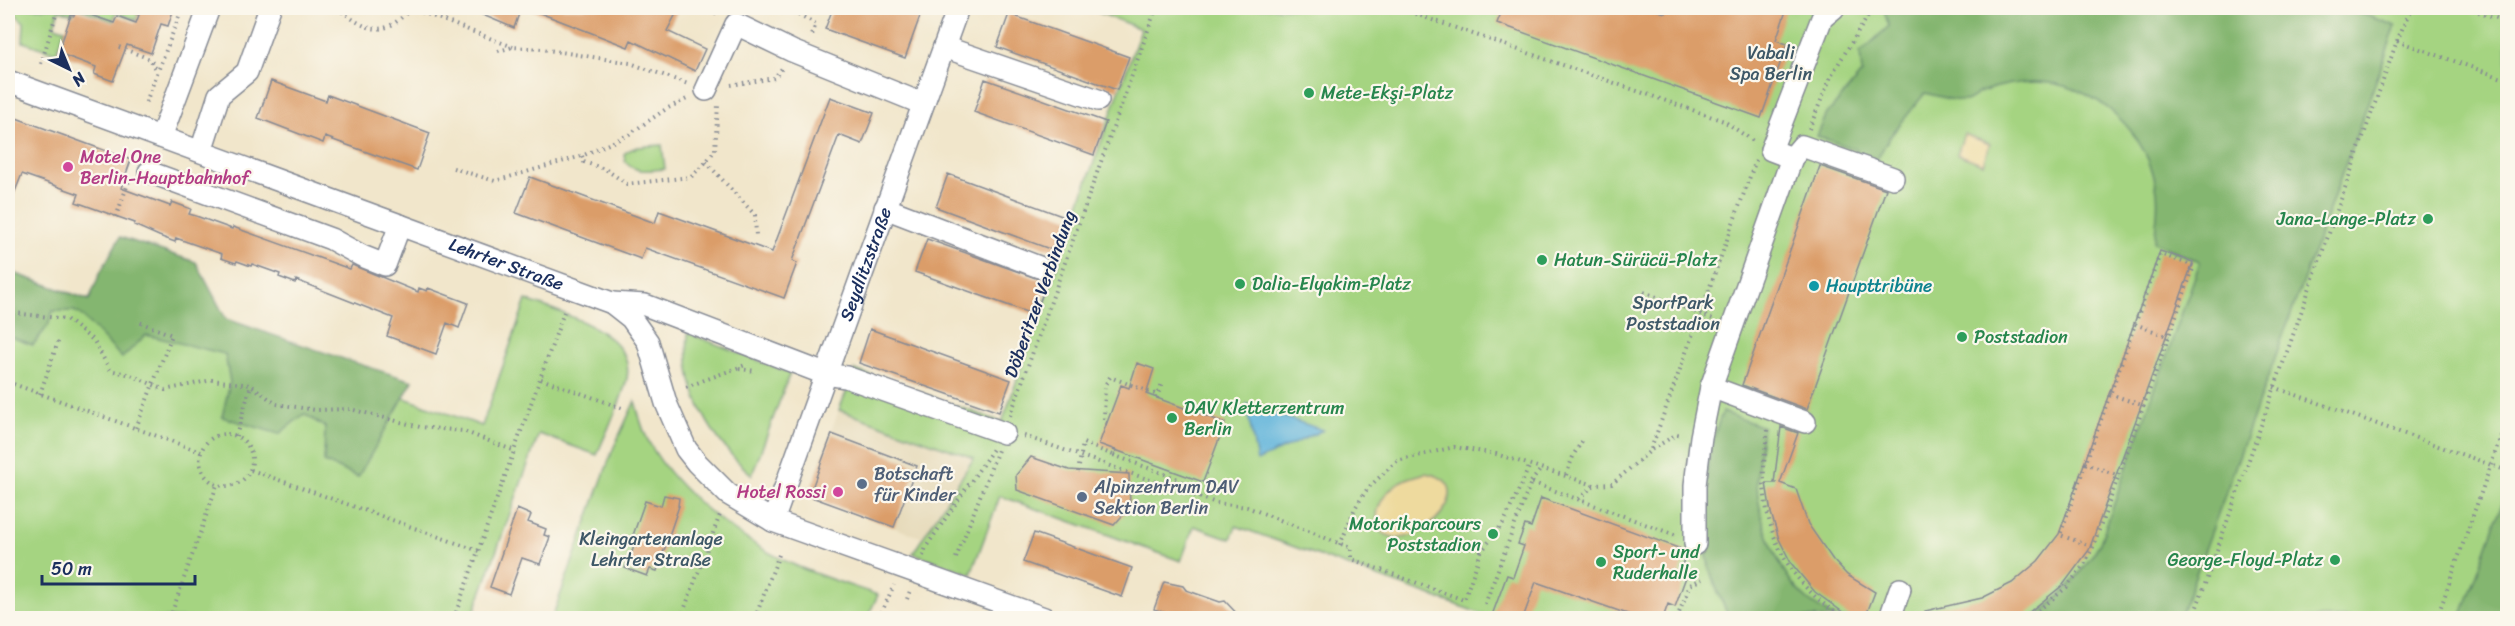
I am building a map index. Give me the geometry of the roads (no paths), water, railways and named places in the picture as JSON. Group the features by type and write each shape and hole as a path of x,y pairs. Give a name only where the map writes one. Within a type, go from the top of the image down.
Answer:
{"street":[{"path":"161,137 209,8"},
{"path":"201,152 219,95 247,72 270,8"},
{"name":"Seydlitzstraße","path":"772,521 958,8"},
{"path":"1834,8 1822,18 1766,148 1797,152 1893,178"},
{"path":"715,88 736,24 798,53 923,104"},
{"path":"944,47 1098,100"},
{"name":"Lehrter Straße","path":"8,81 612,303 632,318 648,342 666,403 686,449 697,464 728,494 772,521 1044,618"},
{"path":"1695,544 1695,486 1701,437 1711,387 1797,152"},
{"path":"140,174 331,239 362,256 385,265 400,225"},
{"path":"885,208 1039,267"},
{"path":"612,303 645,305 825,374 846,377 1004,433"},
{"path":"1711,387 1805,422"},
{"path":"1890,618 1900,589"}],"water":[{"path":"1246,404 1323,430 1257,461"}],"place":[{"name":"Mete-Ekşi-Platz","path":"1309,93"},
{"name":"Motel One Berlin-Hauptbahnhof","path":"68,167"},
{"name":"Jana-Lange-Platz","path":"2428,219"},
{"name":"Hatun-Sürücü-Platz","path":"1542,260"},
{"name":"Dalia-Elyakim-Platz","path":"1240,284"},
{"name":"Haupttribüne","path":"1814,286"},
{"name":"Poststadion","path":"1962,337"},
{"name":"DAV Kletterzentrum Berlin","path":"1172,418"},
{"name":"Botschaft für Kinder","path":"862,484"},
{"name":"Hotel Rossi","path":"838,492"},
{"name":"Alpinzentrum DAV Sektion Berlin","path":"1082,497"},
{"name":"Motorikparcours Poststadion","path":"1493,534"},
{"name":"George-Floyd-Platz","path":"2335,560"},
{"name":"Sport- und Ruderhalle","path":"1601,562"}],"park label":[{"name":"Vabali Spa Berlin","path":"1771,63"},
{"name":"SportPark Poststadion","path":"1673,313"},
{"name":"Kleingartenanlage Lehrter Straße","path":"651,549"}]}
